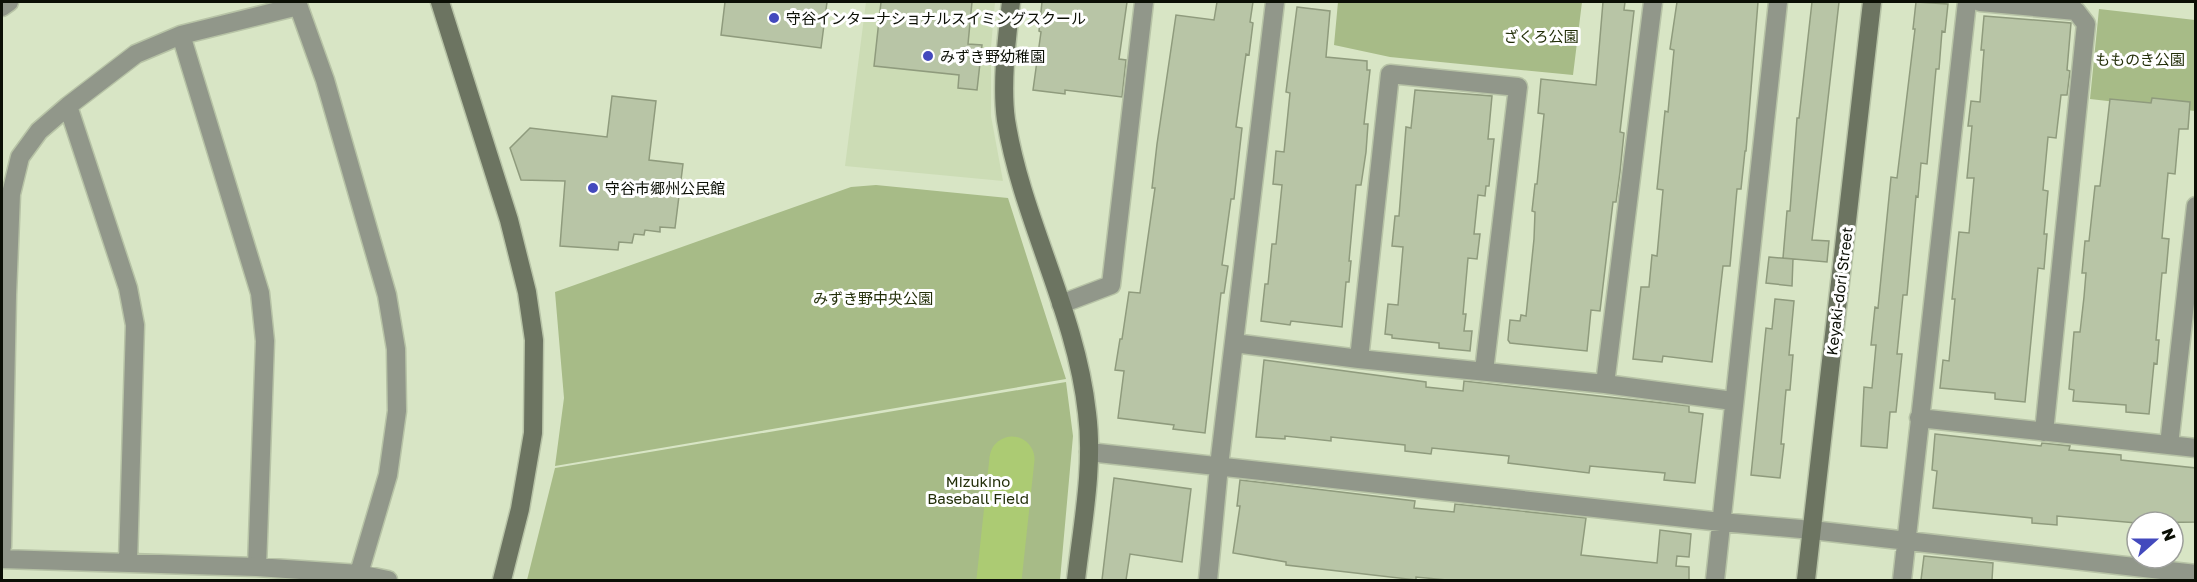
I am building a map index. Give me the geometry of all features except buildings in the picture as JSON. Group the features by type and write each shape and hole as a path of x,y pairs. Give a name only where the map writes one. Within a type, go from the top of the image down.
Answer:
{"street":[{"path":"2,8 9,2"},
{"path":"440,2 509,220 527,292 534,340 533,433 520,508 502,580"},
{"path":"1011,2 1005,75 1006,117 1024,191 1074,344 1087,413 1089,452 1076,580"},
{"path":"1061,304 1111,285 1144,2"},
{"path":"1208,580 1219,466 1275,2"},
{"path":"1605,384 1653,2"},
{"path":"1715,580 1778,2"},
{"name":"Keyaki-dori Street","path":"1806,580 1872,2"},
{"path":"1902,580 1967,2"},
{"path":"1980,2 2076,11 2086,24 2044,432"},
{"path":"2,547 4,295 11,194 20,157 39,131 136,54 181,35 298,4 325,80 387,295 396,349 397,411 388,475 358,577"},
{"path":"181,35 260,293 265,341 257,567"},
{"path":"1359,359 1390,74 1518,87 1484,371"},
{"path":"68,106 129,288 135,325 128,562"},
{"path":"2169,445 2196,206"},
{"path":"1234,343 1359,359 1605,384 1733,401"},
{"path":"1919,418 2196,448"},
{"path":"1089,452 2196,574"},
{"path":"2,558 257,567 388,580"}],"shaded area":[{"path":"866,2 995,2 991,47 991,116 1003,181 845,166"}],"green space":[{"name":"ざくろ公園","path":"1338,2 1582,2 1573,75 1390,57 1334,45"},
{"name":"もものき公園","path":"2099,9 2195,20 2195,111 2090,99"},
{"name":"みずき野中央公園","path":"876,185 1008,198 1066,379 555,466 564,398 555,292 851,187"},
{"name":"Mizukino Baseball Field","path":"1066,382 1073,436 1060,580 527,580 555,468"}],"waterway":[{"path":"999,580 1012,459"}],"place":[{"name":"守谷インターナショナルスイミングスクール","path":"774,18"},
{"name":"みずき野幼稚園","path":"928,56"},
{"name":"守谷市郷州公民館","path":"593,188"}]}
